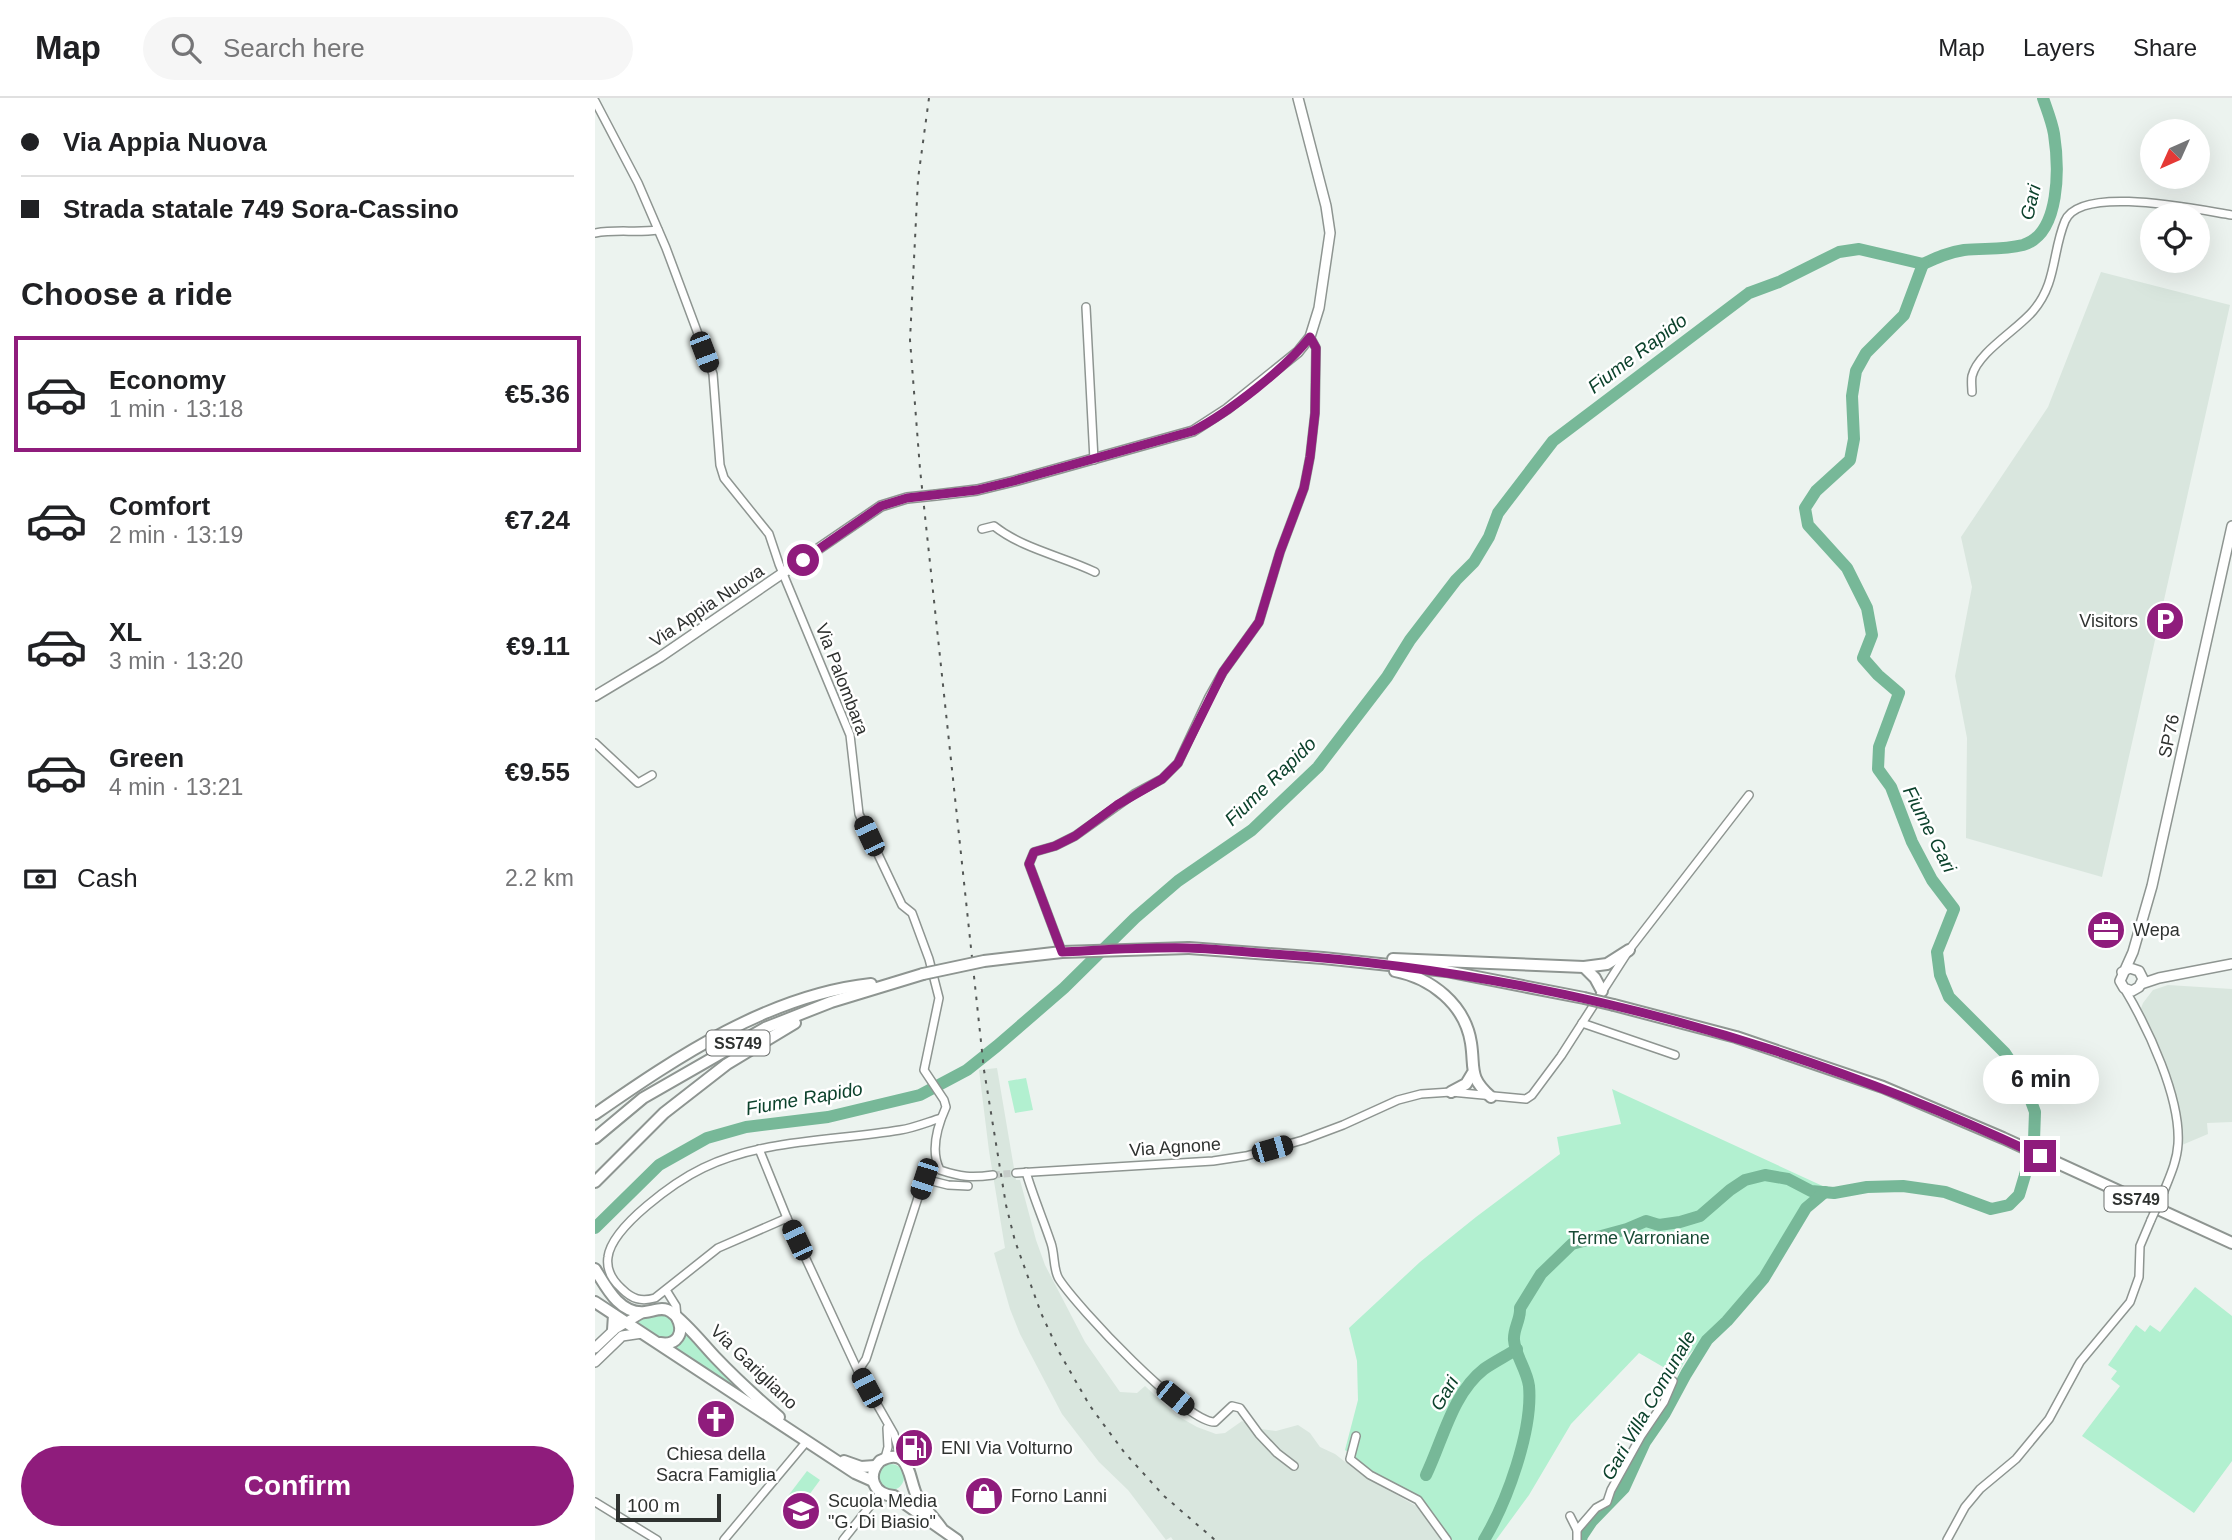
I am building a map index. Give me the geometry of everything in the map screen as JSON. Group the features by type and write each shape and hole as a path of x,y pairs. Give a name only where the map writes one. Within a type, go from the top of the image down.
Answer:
{"main road":[{"name":"SS749","path":"595,1138 643,1098 765,1028 831,1002 923,974 984,961 1062,952 1189,948 1445,971 1614,1005 1736,1037 1883,1087 2232,1242"},
{"path":"1323,958 1584,967 1607,964 1629,950"},
{"path":"1323,958 1405,973 1436,988 1452,1002 1465,1025 1471,1041 1472,1074 1491,1097"},
{"path":"1584,967 1595,978 1602,991"},
{"path":"595,1114 654,1073 744,1023 780,1007 824,993 865,984 898,981"},
{"path":"595,1182 664,1114 727,1064 788,1026 898,981"},
{"path":"1451,1092 1465,1084 1472,1074"},
{"name":"Via Garigliano","path":"595,1269 620,1303 642,1313 669,1310 691,1329 744,1387 807,1441"},
{"name":"Via Garigliano","path":"595,1302 729,1392 855,1473 873,1481 880,1492"},
{"path":"613,1330 614,1315"},
{"name":"Via Garigliano","path":"659,1343 667,1344 681,1335 677,1318"},
{"name":"Via Garigliano","path":"835,1458 861,1467 875,1466"},
{"path":"873,1481 875,1466 885,1458 901,1460 909,1469 910,1482 919,1498 943,1529"},
{"path":"894,1496 904,1491 910,1482"},
{"path":"880,1492 894,1496 957,1540"}],"street":[{"path":"1086,307 1094,460 1174,438 1205,425 1287,362 1310,337 1319,308 1330,233 1326,206 1298,98"},
{"name":"Via Palombara","path":"595,101 638,183 713,374 720,465 724,478 769,534 850,735 859,814 902,905 912,913 929,959 939,998 924,1070 946,1107 933,1157 940,1170 968,1178 993,1175"},
{"path":"1972,392 1972,376 1978,366 2042,300 2057,259 2064,223 2069,212 2117,200 2232,215"},
{"path":"595,233 609,230 641,233 658,230"},
{"path":"1062,952 1029,864 1034,852 1075,836 1123,802 1162,779 1178,763 1223,672 1259,622 1280,552 1304,488 1310,457 1315,413 1316,348 1310,337"},
{"name":"Via Appia Nuova","path":"595,696 660,657 881,506 907,498 977,490 1094,460"},
{"path":"982,529 994,526 1010,538 1095,572"},
{"name":"SP76","path":"2122,972 2133,952 2152,887 2232,526"},
{"path":"595,744 638,783 652,775"},
{"path":"1675,1055 1582,1023 1629,950 1749,795"},
{"path":"2133,952 2143,979 2134,1006"},
{"path":"2124,988 2132,991 2159,978 2232,964"},
{"path":"1947,1540 1965,1507 1980,1489 2015,1460 2049,1419 2080,1362 2130,1302 2139,1277 2140,1246 2174,1166 2178,1146 2177,1120 2172,1096 2134,1006 2120,981 2122,972 2130,968 2159,978"},
{"name":"Via Agnone","path":"1016,1173 1213,1161 1247,1156 1343,1125 1398,1100 1421,1094 1451,1092 1526,1099 1532,1095 1561,1056 1582,1023"},
{"path":"787,1218 718,1248 655,1298 645,1301 625,1293 608,1270 610,1247 625,1227 674,1184 704,1167 759,1149 903,1130 941,1118"},
{"path":"759,1149 787,1218 858,1371 894,1434 901,1460"},
{"path":"1026,1172 1052,1246 1057,1277 1090,1316 1140,1368 1202,1419 1215,1422 1233,1406 1240,1408 1259,1434 1294,1466"},
{"path":"858,1371 866,1359 924,1179 948,1185 968,1186"},
{"path":"666,1290 691,1329"},
{"path":"676,1306 677,1318"},
{"path":"595,1348 625,1321 642,1313"},
{"path":"595,1362 622,1336 642,1333"},
{"path":"1577,1530 1596,1508 1607,1502 1641,1436 1664,1402 1673,1381"},
{"path":"885,1458 889,1436 886,1424"},
{"path":"1356,1436 1350,1459 1370,1475 1418,1500 1447,1540"},
{"path":"724,1540 807,1441"},
{"path":"843,1540 880,1492"},
{"path":"595,1502 657,1540"},
{"path":"1570,1516 1577,1530 1577,1540"}],"shaded area":[{"path":"2101,272 2230,305 2102,877 1966,838 1967,738 1955,676 1972,587 1961,537 2048,407"},
{"path":"2168,985 2232,989 2232,1122 2207,1123 2208,1134 2182,1145 2178,1105 2162,1059 2140,1011 2153,990"},
{"path":"997,1068 1016,1180 1020,1180 1045,1265 1085,1342 1120,1392 1137,1393 1145,1386 1176,1415 1216,1434 1225,1433 1242,1421 1254,1428 1276,1431 1298,1425 1310,1433 1320,1447 1416,1506 1443,1540 1173,1540 1171,1537 1166,1540 1128,1490 1099,1462 1062,1414 1020,1334 1010,1309 994,1253 1005,1248 979,1070"}],"green space":[{"path":"1026,1078 1033,1110 1015,1113 1008,1081"},
{"name":"Terme Varroniane","path":"1612,1089 1827,1188 1791,1226 1761,1276 1687,1357 1677,1375 1639,1353 1571,1424 1529,1495 1496,1540 1443,1540 1432,1517 1345,1450 1358,1400 1357,1361 1349,1328 1420,1262 1560,1154 1557,1137 1621,1124"},
{"path":"2195,1287 2232,1316 2232,1461 2194,1513 2082,1436 2120,1386 2111,1379 2117,1371 2108,1365 2136,1325 2145,1332 2150,1325 2160,1332"},
{"path":"663,1313 678,1326 672,1339 662,1339 636,1321 651,1314"},
{"path":"687,1330 732,1384 673,1348 684,1340"},
{"path":"891,1464 900,1468 904,1477 900,1486 891,1490 882,1486 878,1477 882,1468"},
{"path":"807,1471 820,1480 801,1506 788,1496"}],"waterway":[{"name":"Gari","path":"1923,264 1958,251 2023,245 2045,228 2055,197 2057,163 2053,130 2043,98"},
{"name":"Fiume Rapido","path":"595,1228 659,1165 707,1138 746,1127 828,1117 920,1095 967,1070 1064,988 1135,918 1178,881 1252,830 1318,767 1387,677 1410,640 1456,580 1474,562 1489,537 1498,513 1553,441 1749,293 1779,282 1839,252 1859,249 1923,264"},
{"name":"Fiume Gari","path":"1484,1540 1517,1465 1527,1423 1529,1386 1514,1340 1520,1308 1541,1274 1572,1244 1646,1221 1659,1225 1700,1216 1745,1180 1765,1175 1788,1179 1811,1191 1834,1193 1867,1187 1903,1186 1945,1192 1991,1209 2009,1205 2019,1195 2034,1140 2035,1112 2024,1082 2005,1053 1949,997 1940,975 1937,952 1954,909 1932,880 1912,842 1891,787 1878,769 1879,747 1899,693 1863,658 1872,635 1867,608 1847,568 1808,525 1805,508 1816,491 1850,460 1854,439 1852,396 1856,371 1866,353 1904,315 1923,264"},
{"name":"Gari Villa Comunale","path":"1581,1540 1592,1521 1624,1488 1645,1442 1707,1340 1764,1278 1806,1208 1825,1192"},
{"name":"Gari","path":"1426,1475 1449,1418 1464,1391 1484,1369 1517,1349"}],"tunnel":[{"path":"993,1175 1016,1173"}],"railway":[{"path":"929,98 918,179 910,340 920,469 984,1070 1006,1205 1015,1241 1041,1313 1059,1352 1090,1406 1124,1452 1164,1496 1215,1540"}],"place":[{"name":"Visitors","path":"2165,621"},
{"name":"Wepa","path":"2106,930"},
{"name":"Chiesa della Sacra Famiglia","path":"716,1419"},
{"name":"ENI Via Volturno","path":"914,1448"},
{"name":"Forno Lanni","path":"984,1496"},
{"name":"Scuola Media \"G. Di Biasio\"","path":"801,1511"}],"route":[{"path":"803,560 881,506 907,498 977,490 1193,431 1270,376 1298,352 1310,337 1316,348 1315,413 1310,457 1304,488 1280,552 1259,622 1223,672 1178,763 1162,779 1117,805 1075,836 1034,852 1029,864 1062,952 1189,948 1445,971 1528,986 1736,1037 1883,1087 2040,1156"}]}
